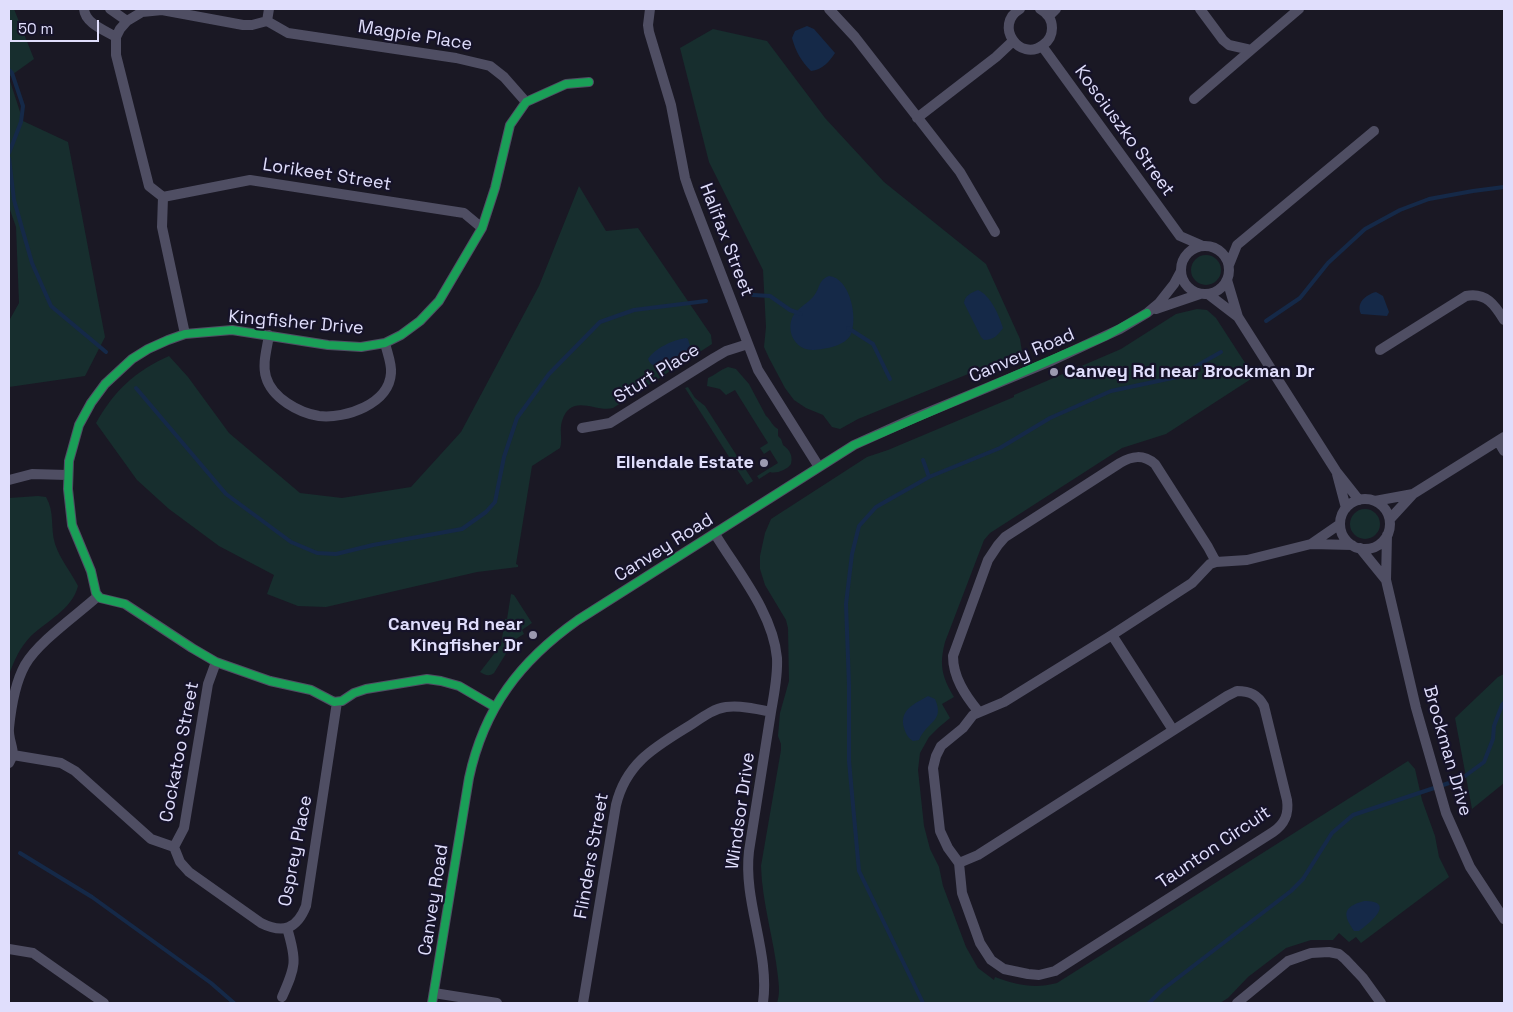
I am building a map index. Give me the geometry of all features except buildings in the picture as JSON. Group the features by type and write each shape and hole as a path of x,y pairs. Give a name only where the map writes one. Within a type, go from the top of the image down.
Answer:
{"street":[{"path":"84,9 90,21 116,37"},
{"path":"110,9 127,21"},
{"path":"185,334 162,227 164,197 149,186 116,55 116,37 127,21 139,14 162,10 252,25 267,20 269,9"},
{"name":"Halifax Street","path":"650,9 649,32 671,105 685,178 763,379 819,467"},
{"path":"829,9 855,37 960,172 995,232"},
{"path":"1018,9 1009,21 1009,35 1012,41 1024,49 1031,50 1042,46 1050,38 1052,31 1052,13 1040,9"},
{"path":"1200,9 1222,40 1229,45 1251,50"},
{"path":"1194,99 1299,9"},
{"name":"Magpie Place","path":"267,20 288,32 456,58 490,66 504,77 526,102"},
{"path":"917,118 996,57 1012,41"},
{"name":"Kosciuszko Street","path":"1042,46 1180,236 1183,259"},
{"path":"526,102 566,84 589,82"},
{"name":"Kingfisher Drive","path":"98,596 94,589 91,571 72,525 67,475 72,446 79,425 91,402 110,377 148,349 185,334 232,330 328,345 361,347 385,343 401,335 439,301 482,228 495,188 510,125 526,102"},
{"path":"1360,500 1336,471 1238,317 1227,280 1229,266 1237,245 1374,131"},
{"name":"Lorikeet Street","path":"164,197 250,180 464,213 482,228"},
{"path":"1180,236 1220,251 1225,256 1229,266"},
{"path":"1237,245 1208,246 1190,250 1183,259 1180,271 1186,285 1192,290 1204,294 1238,317"},
{"name":"Canvey Road","path":"1147,313 1164,297 1180,271"},
{"path":"1204,294 1216,292 1227,280"},
{"name":"Canvey Road","path":"433,998 471,771 479,742 506,688 536,653 555,636 586,615 716,534 854,444 1106,336 1169,303 1204,294"},
{"path":"1380,350 1466,296 1487,298 1494,304 1504,320"},
{"name":"Kingfisher Drive","path":"269,335 264,364 270,387 293,406 320,416 352,412 378,400 389,383 392,372 385,343"},
{"name":"Sturt Place","path":"582,428 610,424 726,351 748,344"},
{"path":"1390,519 1413,494 1501,439 1504,451"},
{"path":"978,711 957,679 953,656 991,554 1005,537 1132,457 1145,458 1154,464 1216,562 1247,560 1311,544 1368,548 1376,546 1387,535 1390,519 1382,506 1375,501 1367,499 1352,503 1346,508 1342,516 1340,524 1342,532 1346,539 1356,546"},
{"path":"1336,471 1346,508"},
{"path":"9,480 32,474 67,475"},
{"path":"1375,501 1413,494"},
{"path":"1311,544 1340,524"},
{"path":"716,534 760,605 772,631 776,648 777,667 771,712"},
{"name":"Brockman Drive","path":"1387,535 1386,580 1416,708 1446,813 1460,848 1473,872 1504,919"},
{"name":"Brockman Drive","path":"1356,546 1386,580"},
{"name":"Taunton Circuit","path":"959,863 978,855 1234,692 1245,692 1258,698 1265,710 1287,800 1287,814 1283,824 1060,968 1050,973 1039,975 1021,973 1004,968 991,960 984,952 962,893 959,863 948,848 940,831 933,768 936,756 944,743 963,728 978,711 995,707 1004,702 1112,635 1192,583 1210,564 1216,562"},
{"path":"287,928 274,929 262,923 189,872 180,862 174,847 151,839 81,775 68,767 53,761 11,759 9,728 19,679 26,664 37,649 98,596 125,604 216,662 264,680 312,690 337,702 366,689 427,679 448,682 459,686 495,707"},
{"path":"1112,635 1173,730"},
{"name":"Cockatoo Street","path":"174,847 184,828 208,684 216,662"},
{"name":"Osprey Place","path":"282,997 294,966 294,951 287,928 300,918 306,906 337,702"},
{"name":"Flinders Street","path":"583,1003 616,805 621,788 629,773 641,758 659,744 719,708 738,706 771,712"},
{"name":"Windsor Drive","path":"764,1003 763,970 749,893 747,871 771,712"},
{"path":"9,949 33,953 102,1003"},
{"path":"1238,1003 1288,961 1311,952 1339,954 1363,978 1381,1003"},
{"path":"433,998 497,1003"}],"green space":[{"path":"9,9 14,9 34,59 9,77"},
{"path":"713,29 767,41 825,118 884,182 986,264 1020,339 1022,352 858,419 840,429 832,427 823,415 806,408 794,400 785,388 764,347 766,327 763,270 709,162 680,48"},
{"path":"9,78 23,121 68,142 105,337 85,376 9,387 9,321 19,303 16,227 9,207"},
{"path":"579,186 606,231 638,228 711,335 712,344 613,408 606,409 578,405 571,407 566,412 561,424 560,448 532,466 516,564 518,567 477,572 326,607 298,606 267,594 274,575 219,546 169,509 137,480 96,423 110,401 127,383 146,369 169,356 188,377 229,433 300,493 342,498 411,487 461,432 539,286"},
{"path":"1206,255 1217,259 1221,270 1217,281 1206,285 1195,281 1191,270 1195,259"},
{"path":"1197,309 1207,310 1216,318 1249,369 1251,379 1166,434 1122,448 990,533 984,540 945,642 942,657 943,671 954,697 942,704 950,718 929,737 920,753 918,770 924,826 930,849 939,867 943,886 966,947 978,968 994,980 995,977 1018,984 1033,986 1057,983 1408,761 1415,769 1422,800 1435,836 1439,857 1449,877 1361,943 1356,937 1349,942 1339,933 1333,940 1311,940 1286,948 1248,977 1228,998 1220,1003 777,1003 779,993 778,977 761,866 781,750 778,736 780,713 789,681 788,628 786,620 765,585 760,569 760,556 765,533 771,519 867,457 1014,397 1014,395 1121,349 1176,314"},
{"path":"728,367 736,369 749,384 766,416 778,429 778,436 789,451 792,461 784,470 770,472 759,479 757,476 778,463 770,450 764,454 760,448 768,443 735,390 726,395 720,389 707,386 708,378"},
{"path":"688,387 695,398 705,406 753,481 747,485 685,388"},
{"path":"46,497 49,503 55,544 78,586 70,602 26,642 17,655 9,675 9,498"},
{"path":"1365,509 1371,510 1379,518 1379,530 1371,538 1365,539 1359,538 1351,530 1350,524 1351,518 1359,510"},
{"path":"511,594 514,595 532,623 522,630 524,634 511,642 510,647 494,673 485,675 480,672 501,645"},
{"path":"1504,674 1504,783 1472,809 1455,718 1498,677"}],"water":[{"path":"807,26 814,29 835,53 825,65 811,71 799,56 792,38 795,31"},
{"path":"829,276 836,278 847,291 853,309 853,327 848,338 840,344 819,350 808,350 798,345 794,340 791,330 792,318 813,297 821,282"},
{"path":"978,290 991,301 1003,328 990,339 984,340 981,337 964,303 967,296"},
{"path":"1376,292 1383,296 1389,312 1387,316 1361,314 1360,306 1362,300"},
{"path":"686,338 690,346 687,351 658,366 653,365 648,359 660,348"},
{"path":"928,696 935,699 938,712 934,721 919,740 913,741 908,737 905,730 904,717 909,708"},
{"path":"1364,901 1374,902 1380,908 1369,923 1359,931 1354,931 1348,920 1348,909"}],"waterway":[{"path":"9,70 12,73 23,106 21,122 9,153"},
{"path":"9,158 14,200 32,263 51,306 106,352"},
{"path":"1266,321 1300,298 1328,263 1365,229 1400,210 1429,199 1504,187"},
{"path":"753,295 770,296 790,310 801,314"},
{"path":"136,388 226,494 291,542 317,553 336,554 373,545 462,529 486,512 495,502 504,457 517,418 549,374 600,322 634,310 706,301"},
{"path":"848,328 873,344 890,379"},
{"path":"929,477 1000,448 1050,418 1111,391 1177,377 1221,352"},
{"path":"923,460 929,477 876,507 859,526 852,554 846,604 849,761 859,871 923,1003"},
{"path":"1149,1003 1162,990 1291,891 1303,879 1332,833 1353,815 1461,779 1484,762 1493,739 1494,726 1504,703"},
{"path":"20,853 92,897 211,983 234,1003"}],"cycle path":[{"path":"495,707 459,686 427,679 366,689 354,693 342,701 334,702 311,690 270,681 216,662 125,604 100,598 96,593 91,571 72,525 68,489 69,461 79,425 91,403 105,384 132,359 168,340 185,334 232,330 328,345 361,347 385,343 401,335 420,321 439,301 482,228 495,188 510,125 526,102 566,84 589,82"},
{"path":"432,1003 469,778 476,753 484,730 507,688 539,652 578,620 854,445 1106,336 1147,313"}],"place":[{"name":"Canvey Rd near Brockman Dr","path":"1054,372"},
{"name":"Ellendale Estate","path":"764,463"},
{"name":"Canvey Rd near Kingfisher Dr","path":"533,635"}]}
